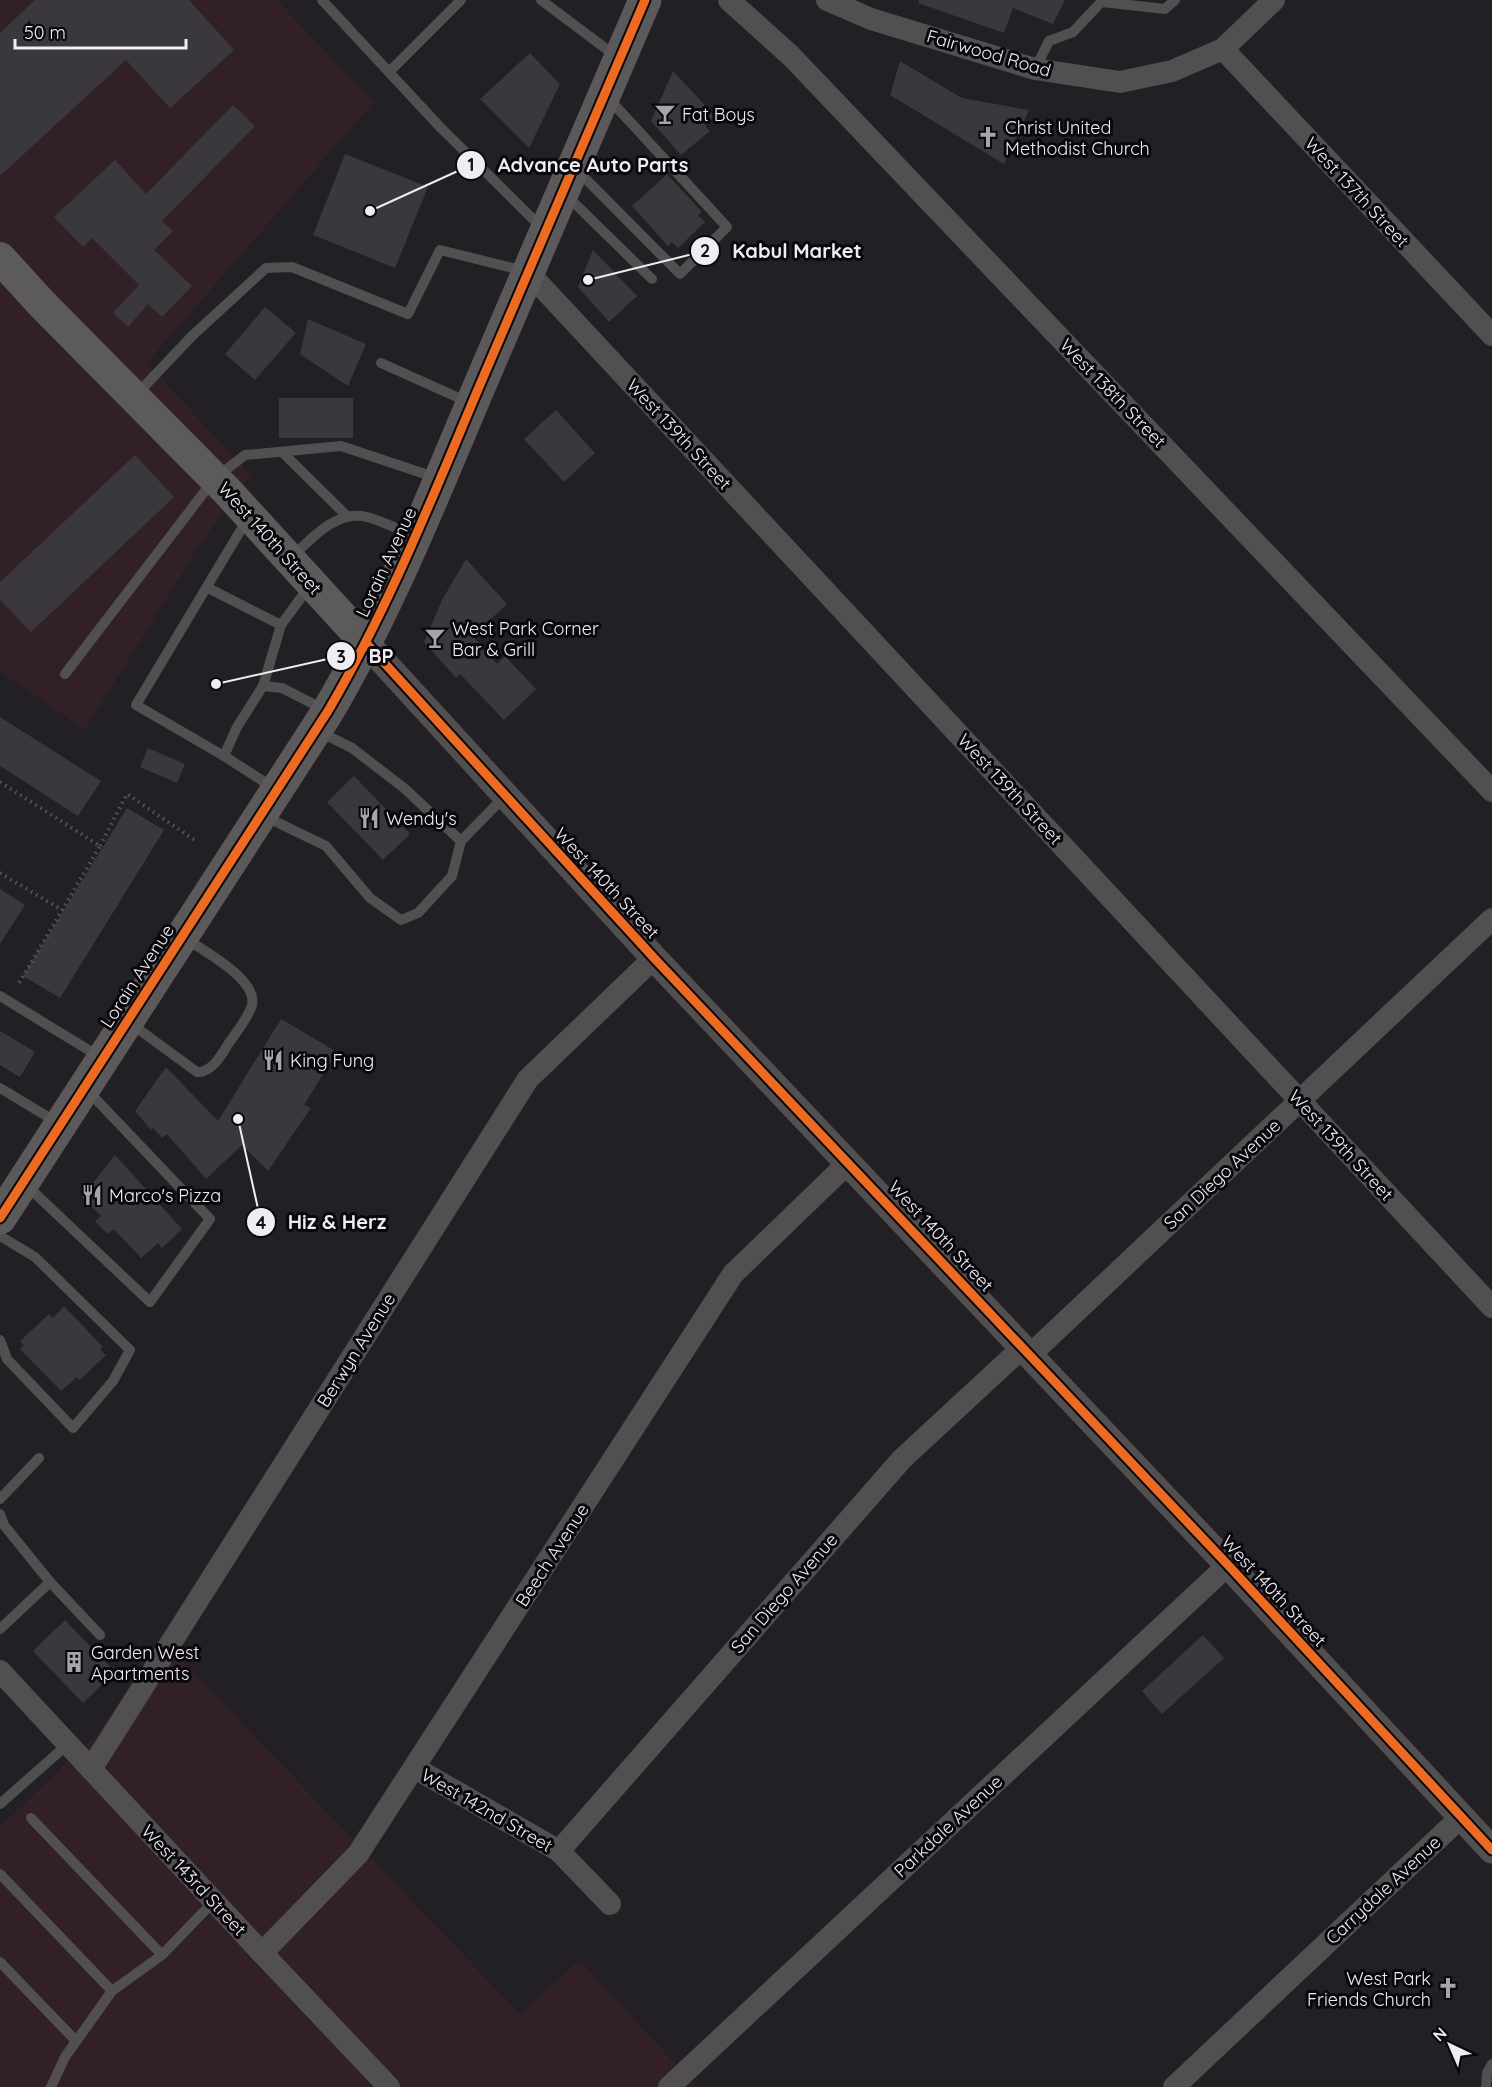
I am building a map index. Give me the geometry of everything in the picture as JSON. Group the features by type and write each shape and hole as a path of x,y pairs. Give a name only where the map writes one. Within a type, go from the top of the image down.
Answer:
{"main road":[{"name":"Lorain Avenue","path":"0,1218 322,721 367,644 417,537 645,0"},
{"name":"West 140th Street","path":"0,258 42,304 250,515 367,644"}],"street":[{"name":"West 138th Street","path":"729,0 791,56 1492,791"},
{"name":"Fairwood Road","path":"827,0 871,19 1035,69 1120,82 1172,72 1223,49 1274,0"},
{"name":"West 137th Street","path":"1223,49 1492,335"},
{"name":"West 139th Street","path":"528,272 1492,1307"},
{"name":"West 140th Street","path":"367,644 654,958 1027,1351 1492,1850"},
{"name":"San Diego Avenue","path":"559,1851 902,1459 1027,1351 1300,1100 1492,919"},
{"name":"Berwyn Avenue","path":"91,1770 528,1079 654,958"},
{"name":"Beech Avenue","path":"262,1953 358,1854 733,1274 849,1162"},
{"name":"Parkdale Avenue","path":"669,2087 1228,1565"},
{"name":"West 143rd Street","path":"0,1671 389,2087"},
{"name":"West 142nd Street","path":"415,1768 559,1851 610,1904"},
{"name":"Carrydale Avenue","path":"1174,2087 1461,1817"}],"lane":[{"path":"389,72 461,0"},
{"path":"541,0 620,59"},
{"path":"1035,69 1049,41 1073,32 1103,1 1165,9 1175,0"},
{"path":"330,3 440,127 546,231"},
{"path":"568,179 680,274 727,227 604,94"},
{"path":"568,179 652,279"},
{"path":"134,397 192,336 266,268 291,267 408,314 440,250 528,272"},
{"path":"381,363 472,404"},
{"path":"65,674 214,478 244,455 341,446 441,479"},
{"path":"282,452 347,516"},
{"path":"250,515 136,705 224,756 269,802 326,846 370,898 401,920 418,913 452,876 461,841 505,796"},
{"path":"289,560 322,530 347,516 366,516 417,537"},
{"path":"224,756 237,727 263,686 281,625 311,584"},
{"path":"208,588 281,625"},
{"path":"263,686 282,688 352,748 404,788 461,841"},
{"path":"127,1021 197,1072 203,1072 212,1066 225,1050 252,1006 249,990 240,976 182,936"},
{"path":"0,996 103,1059"},
{"path":"0,1088 61,1124"},
{"path":"24,1182 150,1302 210,1220 84,1088"},
{"path":"0,1236 35,1257 130,1350 113,1381 73,1428 7,1359 0,1340"},
{"path":"0,1499 39,1458"},
{"path":"0,1514 4,1525 50,1582 100,1635"},
{"path":"0,1629 50,1582"},
{"path":"0,1804 68,1744"},
{"path":"31,1818 162,1955"},
{"path":"0,1874 112,1991"},
{"path":"51,2087 64,2057 112,1991 162,1955 214,1901"},
{"path":"0,1962 76,2041"},
{"path":"1486,2087 1487,2073 1492,2064"}],"path":[{"path":"0,782 100,846"},
{"path":"18,983 100,846 127,794 196,841"},
{"path":"0,873 62,910"}],"shaded area":[{"path":"0,0 277,0 374,102 147,363 251,475 199,546 85,730 0,672"},
{"path":"162,1639 520,2014 579,1960 697,2087 0,2087 0,1827 102,1728"}],"building":[{"path":"35,0 189,0 234,50 170,108 126,60 0,176 0,33"},
{"path":"919,0 1065,0 1053,24 1013,8 1004,33 918,3"},
{"path":"530,53 560,84 529,148 480,99"},
{"name":"Christ United Methodist Church","path":"900,61 962,98 1029,110 1004,164 890,95"},
{"path":"673,71 715,116 705,126 710,131 681,155 651,121"},
{"path":"233,105 255,126 162,221 173,231 154,250 192,286 162,317 148,304 128,327 113,313 139,285 92,238 83,247 54,217 115,160 146,194"},
{"path":"345,154 428,187 395,268 313,235"},
{"path":"667,174 702,212 698,215 705,222 678,248 672,242 668,246 632,206"},
{"path":"593,250 637,296 609,322 578,287"},
{"path":"265,307 296,333 255,380 225,354"},
{"path":"308,319 366,344 348,386 300,354"},
{"path":"279,398 353,398 353,438 279,438"},
{"path":"556,410 595,453 564,482 524,439"},
{"path":"135,455 174,497 31,632 0,600 0,582"},
{"path":"466,559 507,604 473,636 497,664 505,656 536,689 504,720 460,674 456,678 424,642 442,600"},
{"path":"0,717 101,781 78,816 0,766"},
{"path":"148,748 185,764 177,783 140,767"},
{"name":"Wendy's","path":"354,776 410,834 383,860 327,802"},
{"path":"127,808 164,830 60,998 23,976"},
{"path":"0,889 25,905 0,944"},
{"path":"281,1019 337,1052 304,1105 311,1108 268,1171 242,1145 206,1179 167,1134 162,1138 153,1128 151,1130 135,1111 166,1067 218,1121"},
{"path":"0,1031 35,1052 20,1077 0,1065"},
{"path":"115,1155 182,1229 162,1248 158,1243 141,1258 114,1229 108,1234 95,1221 101,1216 82,1197"},
{"path":"64,1306 103,1347 100,1350 106,1355 80,1380 77,1377 61,1391 20,1349 24,1345 20,1341 49,1314 53,1318"},
{"name":"Garden West Apartments","path":"65,1620 115,1672 83,1703 33,1651"},
{"path":"1203,1635 1224,1658 1162,1714 1142,1691"}],"cycle path":[{"path":"0,1218 328,711 350,672 427,511 645,0"},
{"path":"367,644 654,958 1228,1565 1492,1850"}],"place":[{"name":"Fat Boys","path":"665,114"},
{"name":"Christ United Methodist Church","path":"988,137"},
{"name":"Advance Auto Parts","path":"370,211"},
{"name":"Kabul Market","path":"588,280"},
{"name":"West Park Corner Bar & Grill","path":"435,638"},
{"name":"BP","path":"216,684"},
{"name":"Wendy's","path":"369,818"},
{"name":"King Fung","path":"273,1060"},
{"name":"Hiz & Herz","path":"238,1119"},
{"name":"Marco's Pizza","path":"92,1195"},
{"name":"Garden West Apartments","path":"74,1662"},
{"name":"West Park Friends Church","path":"1448,1988"}]}
